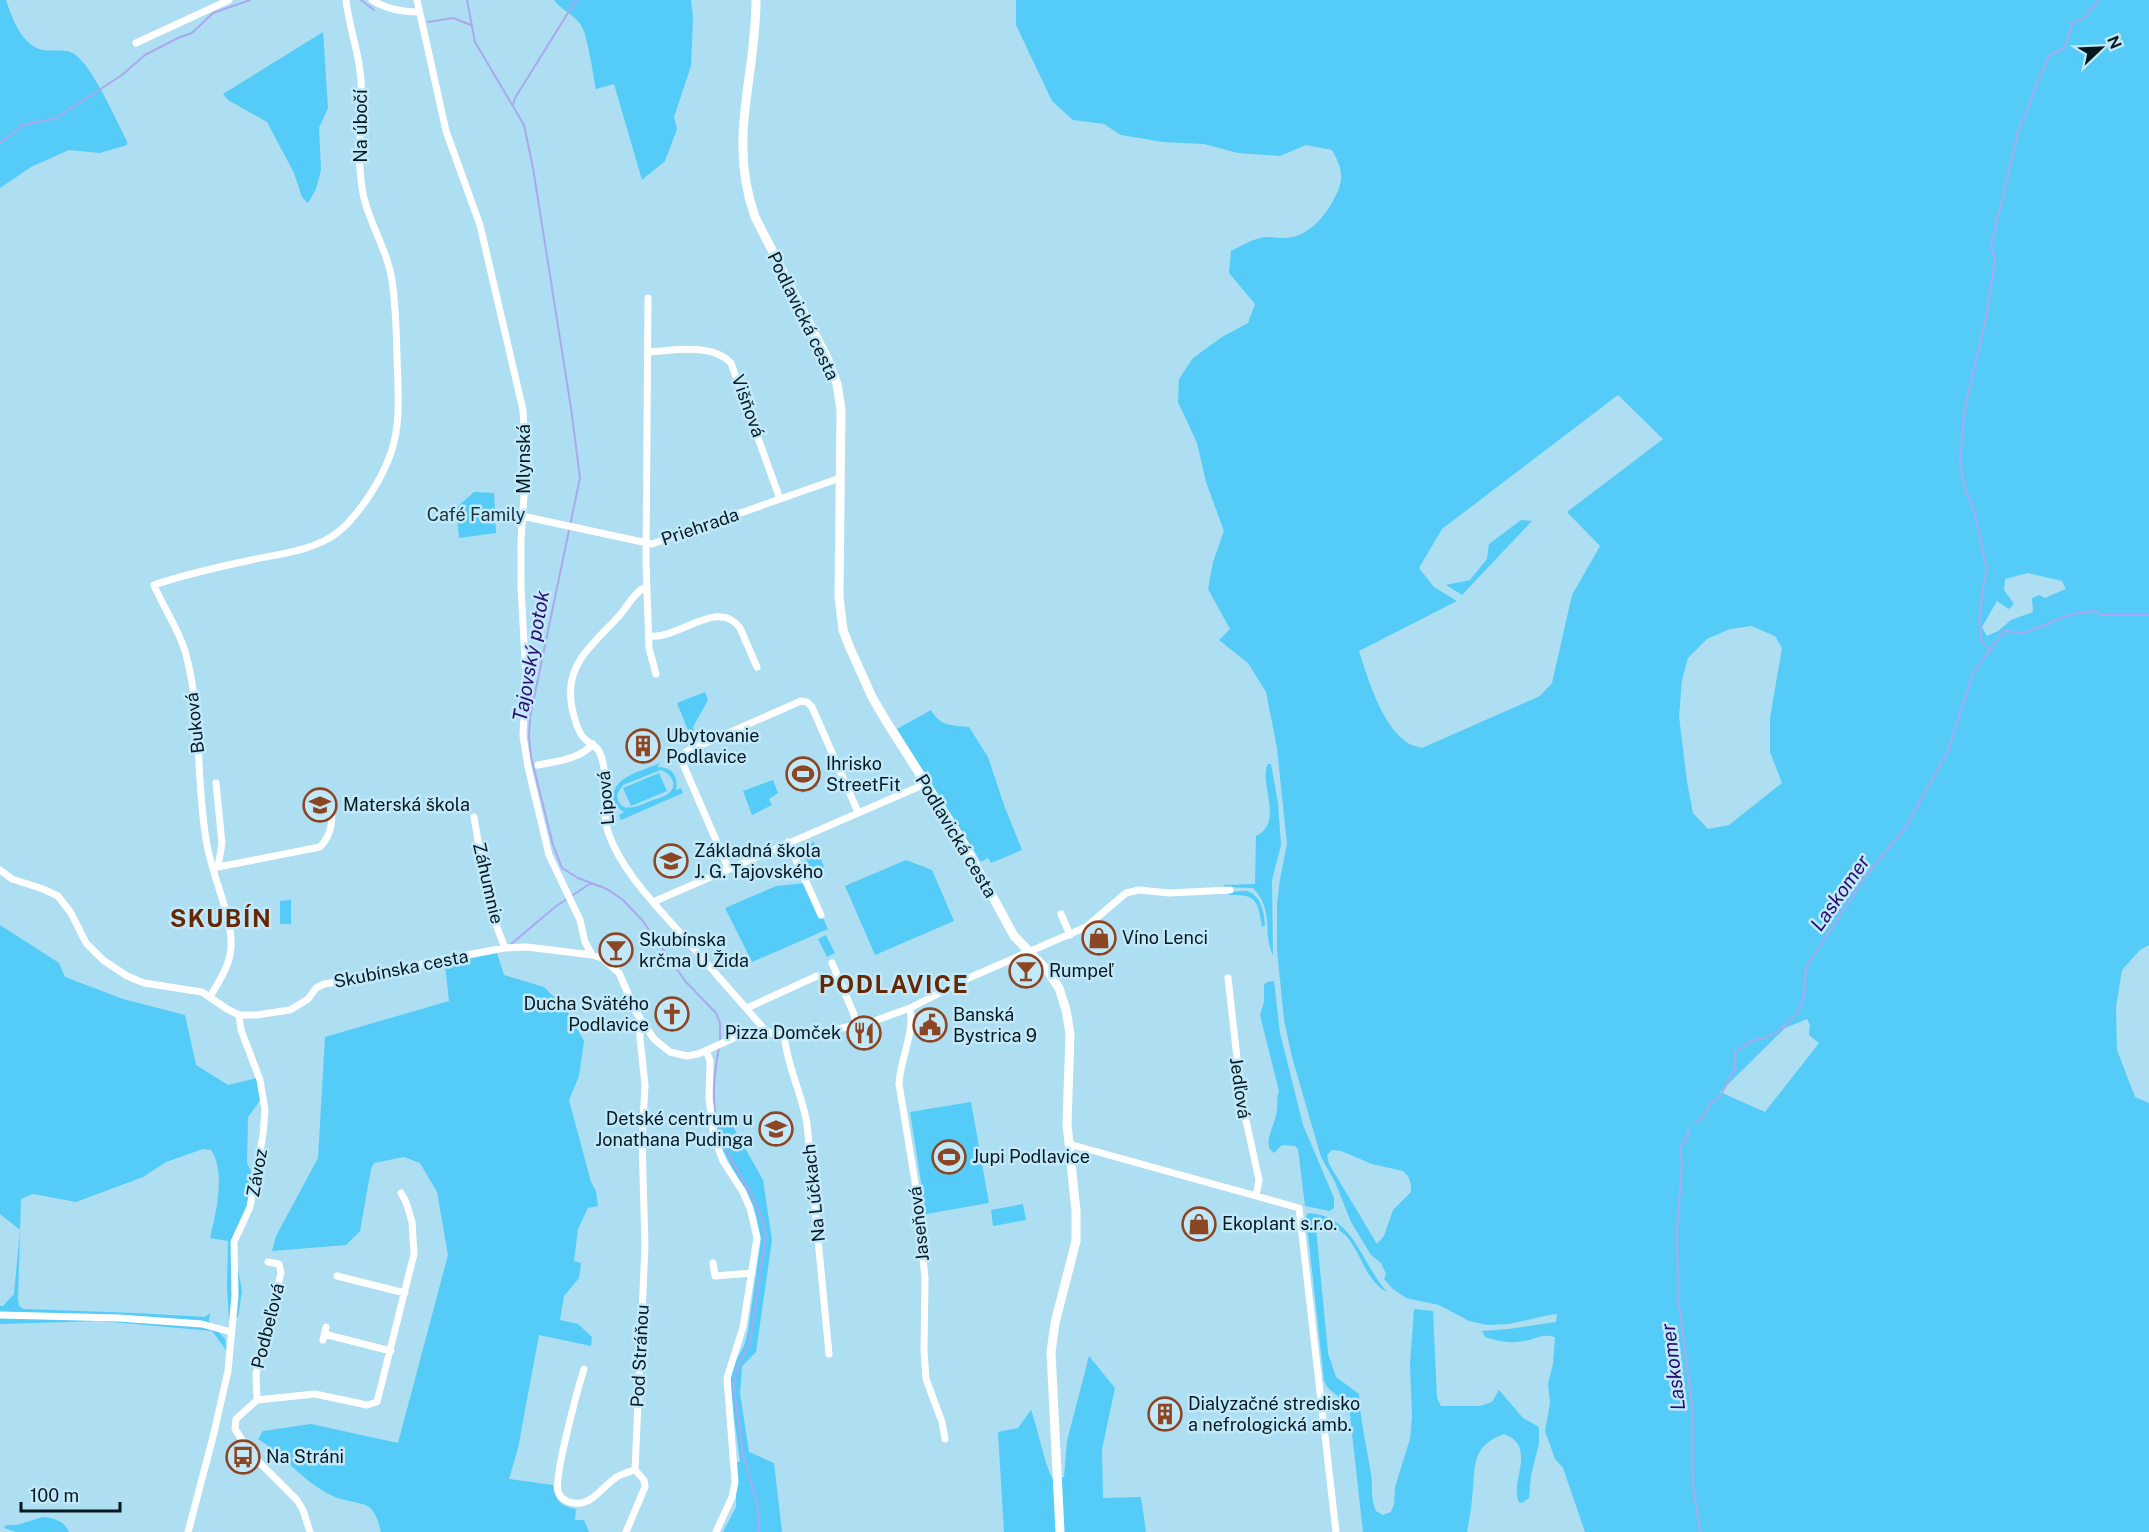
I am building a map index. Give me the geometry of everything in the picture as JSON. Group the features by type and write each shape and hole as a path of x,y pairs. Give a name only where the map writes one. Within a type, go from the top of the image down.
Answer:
{"main road":[{"name":"Podlavická cesta","path":"756,0 756,28 741,145 745,182 755,218 766,242 834,372 841,410 838,597 843,630 872,697 963,842 1014,936 1047,970 1059,988 1066,1010 1070,1034 1067,1107 1076,1211 1076,1240 1054,1332 1051,1362 1060,1532"}],"street":[{"path":"136,43 229,0"},
{"name":"Na úbočí","path":"154,585 177,577 320,543 336,534 358,511 392,455 399,413 393,292 390,268 364,199 361,181 360,70 357,44 347,15 346,0"},
{"path":"372,0 385,7 419,12"},
{"name":"Mlynská","path":"417,0 446,131 480,225 520,394 526,444 521,589 526,676 523,736 549,855 580,920 585,942 592,955"},
{"path":"648,298 645,402 646,586 650,654 656,674"},
{"name":"Višňová","path":"648,352 700,350 717,354 731,363 780,499"},
{"name":"Priehrada","path":"522,516 652,544 840,478"},
{"name":"Buková","path":"154,585 180,638 188,663 195,712 207,845 215,868 231,939 231,949 223,976 210,997"},
{"name":"Lipová","path":"646,586 590,645 578,662 571,679 570,696 574,716 581,734 600,752 604,769 609,832 633,877 766,1031"},
{"path":"649,636 664,636 715,616 726,616 736,622 740,628 757,667"},
{"path":"728,868 683,764 683,757 687,752 801,701 807,702 812,707 858,812"},
{"path":"538,765 575,757 593,744"},
{"name":"Buková","path":"215,868 222,843 216,783"},
{"path":"653,902 925,784"},
{"path":"215,868 320,847 333,824 330,797"},
{"name":"Záhumnie","path":"474,817 489,906 505,948"},
{"path":"788,842 821,915"},
{"path":"0,870 12,879 58,896 86,943 103,960 127,976 144,983 193,989 239,1014"},
{"path":"766,1031 784,1035 833,1030 910,1008 971,977 1091,924 1126,893 1139,890 1180,893 1230,890"},
{"path":"1061,914 1070,934"},
{"name":"Skubínska cesta","path":"239,1014 257,1015 290,1010 308,999 316,988 324,984 371,977 438,960 505,948 527,947 602,958 619,973 644,1025 654,1039 670,1052 687,1056 743,1034 766,1031"},
{"path":"832,963 857,1025"},
{"path":"747,1008 817,976"},
{"name":"Jedľová","path":"1228,978 1241,1092 1259,1180 1256,1196"},
{"name":"Jaseňová","path":"910,1008 910,1024 899,1070 899,1084 912,1160 923,1258 926,1302 924,1352 926,1379 942,1422 945,1439"},
{"name":"Závoz","path":"188,1532 221,1403 230,1356 235,1296 234,1242 253,1196 263,1135 265,1110 261,1080 241,1030 239,1014"},
{"name":"Pod Stráňou","path":"626,1532 645,1487 644,1480 635,1470 645,1246 642,1140 645,1085 640,1038 644,1025"},
{"name":"Na Lúčkach","path":"784,1035 785,1047 805,1109 829,1354"},
{"path":"706,1050 710,1061 709,1098 714,1137 723,1161 743,1192 755,1224 757,1238 743,1327 727,1378 735,1470 732,1497 716,1532"},
{"path":"1069,1144 1299,1208 1336,1532"},
{"path":"310,1532 297,1500 261,1465 235,1429 236,1419 257,1400 315,1394 367,1405 375,1404 379,1399 413,1261 414,1243 409,1210 401,1193"},
{"name":"Podbeľová","path":"257,1400 255,1379 281,1273 279,1264 268,1262"},
{"path":"713,1263 715,1277 752,1273"},
{"path":"337,1276 405,1293"},
{"path":"0,1315 202,1323 231,1332"},
{"path":"324,1334 391,1350"},
{"path":"584,1369 574,1401 558,1492 568,1502 584,1503 614,1479 635,1470"}],"green space":[{"path":"0,0 6,0 19,30 29,43 43,50 70,52 85,64 105,97 127,145 100,153 69,150 31,167 0,188"},
{"path":"554,0 691,0 693,18 691,66 674,117 677,129 665,161 642,180 614,84 596,89 584,30 578,21"},
{"path":"1016,0 2149,0 2149,945 2140,950 2122,970 2116,1007 2117,1050 2135,1097 2149,1103 2149,1532 1585,1532 1563,1468 1555,1459 1545,1431 1550,1403 1548,1384 1553,1364 1555,1337 1542,1336 1509,1342 1485,1337 1482,1331 1556,1322 1557,1314 1509,1324 1487,1325 1469,1321 1439,1305 1406,1298 1384,1279 1386,1274 1381,1263 1371,1255 1351,1222 1335,1182 1321,1157 1292,1057 1284,1020 1277,949 1277,904 1287,844 1277,748 1266,692 1248,663 1219,640 1230,629 1208,589 1213,562 1224,531 1206,482 1197,443 1178,402 1179,379 1193,358 1222,337 1248,323 1255,304 1229,273 1231,251 1257,239 1292,237 1315,225 1335,197 1341,179 1340,168 1332,150 1306,145 1280,156 1238,153 1204,144 1163,142 1121,135 1104,124 1073,120 1052,101 1016,25","holes":["1618,395 1663,439 1567,512 1600,546 1572,595 1552,683 1540,696 1422,748 1407,742 1389,723 1376,700 1359,651 1457,601 1434,587 1419,568 1442,529","2028,573 2062,581 2066,589 2045,598 2039,595 2032,598 2033,612 2011,620 1998,631 1987,636 1982,627 1997,601 2009,609 2014,604 2004,590 2005,579","1751,626 1775,636 1782,648 1770,718 1770,752 1782,783 1729,825 1708,829 1693,813 1687,782 1679,716 1682,680 1688,658 1707,639 1730,629","1807,1019 1810,1025 1809,1035 1819,1043 1765,1112 1720,1092 1785,1028","1332,1150 1341,1151 1372,1164 1403,1171 1408,1176 1411,1192 1393,1210 1384,1236 1377,1244 1329,1164 1327,1155"]},
{"path":"323,32 328,108 319,128 321,170 316,189 308,203 302,197 294,173 267,122 228,100 223,94"},
{"name":"Café Family","path":"474,492 494,493 496,533 459,538 456,508"},
{"path":"1521,520 1532,521 1462,595 1446,585 1470,580 1487,559 1489,544"},
{"path":"705,692 708,700 693,727 697,738 692,740 677,703"},
{"path":"931,710 943,722 969,727 988,757 1022,850 991,863 988,858 981,862 897,729"},
{"name":"Ihrisko StreetFit","path":"804,756 818,786 802,793 789,763"},
{"path":"660,763 657,767 673,773 676,790 681,788 683,793 621,820 619,815 624,812 617,807 613,798 618,784 630,775","holes":["661,770 670,776 673,785 669,793 663,797 631,808 621,805 618,801 617,794 623,785"]},
{"path":"1268,764 1271,764 1278,803 1281,845 1272,880 1273,955 1268,938 1264,905 1260,897 1253,888 1223,887 1224,885 1255,884 1256,836 1264,830 1269,821 1270,812 1266,780"},
{"path":"659,773 667,791 631,806 623,788"},
{"path":"773,780 778,793 769,799 772,805 752,815 743,791"},
{"path":"814,842 824,867 812,873 801,848"},
{"path":"906,860 932,870 954,921 875,955 845,886"},
{"path":"807,883 828,929 752,962 725,908 776,886"},
{"path":"1247,891 1259,900 1264,915 1265,925 1262,927 1257,905 1251,898 1229,895 1227,892"},
{"path":"291,900 291,924 280,924 280,901"},
{"path":"0,925 59,963 65,977 123,999 185,1015 196,1065 228,1085 257,1078 261,1099 248,1117 247,1163 253,1175 249,1204 235,1252 242,1291 238,1317 229,1320 228,1241 210,1238 219,1181 216,1159 211,1150 203,1149 166,1162 143,1177 76,1202 33,1194 21,1199 19,1306 24,1309 205,1317 210,1313 209,1321 225,1339 226,1350 212,1331 101,1321 0,1324 0,1306 3,1306 14,1294 20,1230 0,1214"},
{"path":"826,935 835,953 827,957 818,939"},
{"path":"497,953 504,975 544,987 565,1008 584,1041 579,1076 569,1100 591,1182 596,1191 598,1206 588,1208 578,1229 574,1261 581,1263 579,1278 564,1296 560,1320 578,1324 592,1337 591,1346 539,1335 518,1448 509,1479 553,1485 557,1499 567,1507 576,1509 575,1520 584,1520 589,1532 381,1532 375,1515 369,1507 337,1498 323,1491 258,1439 263,1431 311,1424 398,1443 448,1255 437,1192 420,1163 404,1157 374,1163 360,1231 346,1245 272,1251 276,1236 318,1158 325,1037 449,1001 445,964"},
{"path":"1274,981 1280,1033 1303,1125 1334,1198 1334,1208 1330,1211 1305,1206 1298,1149 1295,1146 1282,1145 1274,1153 1269,1148 1279,1091 1260,1015 1264,1002 1264,985"},
{"name":"Jupi Podlavice","path":"971,1102 989,1203 926,1214 910,1112"},
{"path":"726,1114 763,1180 772,1240 756,1352 742,1366 740,1393 749,1452 774,1463 782,1532 723,1532 736,1507 736,1462 740,1462 730,1386 733,1366 744,1346 748,1331 761,1239 756,1215 722,1148 715,1116"},
{"path":"1023,1204 1026,1220 993,1226 991,1210"},
{"path":"1308,1213 1324,1216 1336,1222 1346,1231 1387,1292 1369,1274 1349,1239 1341,1231 1330,1227 1316,1228 1328,1353 1336,1377 1359,1394 1376,1511 1383,1515 1391,1512 1395,1487 1410,1439 1412,1417 1410,1364 1414,1309 1433,1311 1437,1398 1441,1406 1480,1406 1492,1402 1499,1390 1523,1418 1539,1427 1539,1444 1531,1475 1529,1498 1522,1503 1519,1502 1517,1485 1521,1456 1514,1440 1504,1434 1485,1445 1476,1460 1467,1532 1363,1532 1349,1406 1327,1387 1324,1381 1306,1216"},
{"path":"1089,1356 1115,1388 1102,1449 1103,1498 1141,1497 1146,1532 1004,1532 998,1432 1018,1428 1031,1410 1052,1478 1064,1477 1067,1441"},
{"path":"43,1517 58,1521 69,1532 16,1532 4,1528 7,1525"}],"waterway":[{"path":"0,143 23,125 56,118 122,75 145,55 192,33 213,13 250,0"},
{"path":"361,0 374,10"},
{"name":"Tajovský potok","path":"467,0 475,42 524,125 533,168 580,478 530,717 531,757 553,845 562,868 578,878 607,889 623,900 642,920 686,982 716,1013 720,1023 720,1042"},
{"path":"513,105 515,98 576,0"},
{"path":"1989,650 1981,640 1979,624 1987,571 1973,506 1965,490 1960,462 1964,412 1986,317 1995,260 1991,246 2018,132 2042,71 2050,55 2064,48 2073,22 2083,19 2099,0"},
{"path":"428,22 453,18 471,25"},
{"name":"Laskomer","path":"1694,1123 1702,1118 1711,1103 1721,1095 1735,1068 1735,1052 1751,1041 1767,1037 1781,1029 1797,1014 1804,995 1806,967 1868,873 1905,828 1948,751 1973,673 2004,631 2024,633 2072,614 2095,611 2102,615 2149,615"},
{"path":"510,945 555,907 591,883"},
{"name":"Tajovský potok","path":"719,1047 714,1084 716,1121 724,1145 748,1188 766,1234 750,1343 736,1370 734,1389 743,1455 757,1502 758,1532"},
{"name":"Laskomer","path":"1689,1128 1686,1140 1680,1147 1682,1162 1677,1232 1678,1298 1692,1405 1693,1486 1700,1532"}],"place":[{"name":"Ubytovanie Podlavice","path":"643,746"},
{"name":"Ihrisko StreetFit","path":"803,774"},
{"name":"Materská škola","path":"320,805"},
{"name":"Základná škola J. G. Tajovského","path":"671,861"},
{"name":"Víno Lenci","path":"1099,938"},
{"name":"Skubínska krčma U Žida","path":"616,950"},
{"name":"Rumpeľ","path":"1026,971"},
{"name":"Ducha Svätého Podlavice","path":"672,1014"},
{"name":"Banská Bystrica 9","path":"930,1025"},
{"name":"Pizza Domček","path":"864,1033"},
{"name":"Detské centrum u Jonathana Pudinga","path":"776,1129"},
{"name":"Jupi Podlavice","path":"949,1157"},
{"name":"Ekoplant s.r.o.","path":"1199,1224"},
{"name":"Dialyzačné stredisko a nefrologická amb.","path":"1165,1414"},
{"name":"Na Stráni","path":"243,1457"}],"district":[{"name":"SKUBÍN","path":"221,919"},
{"name":"PODLAVICE","path":"894,985"}]}
